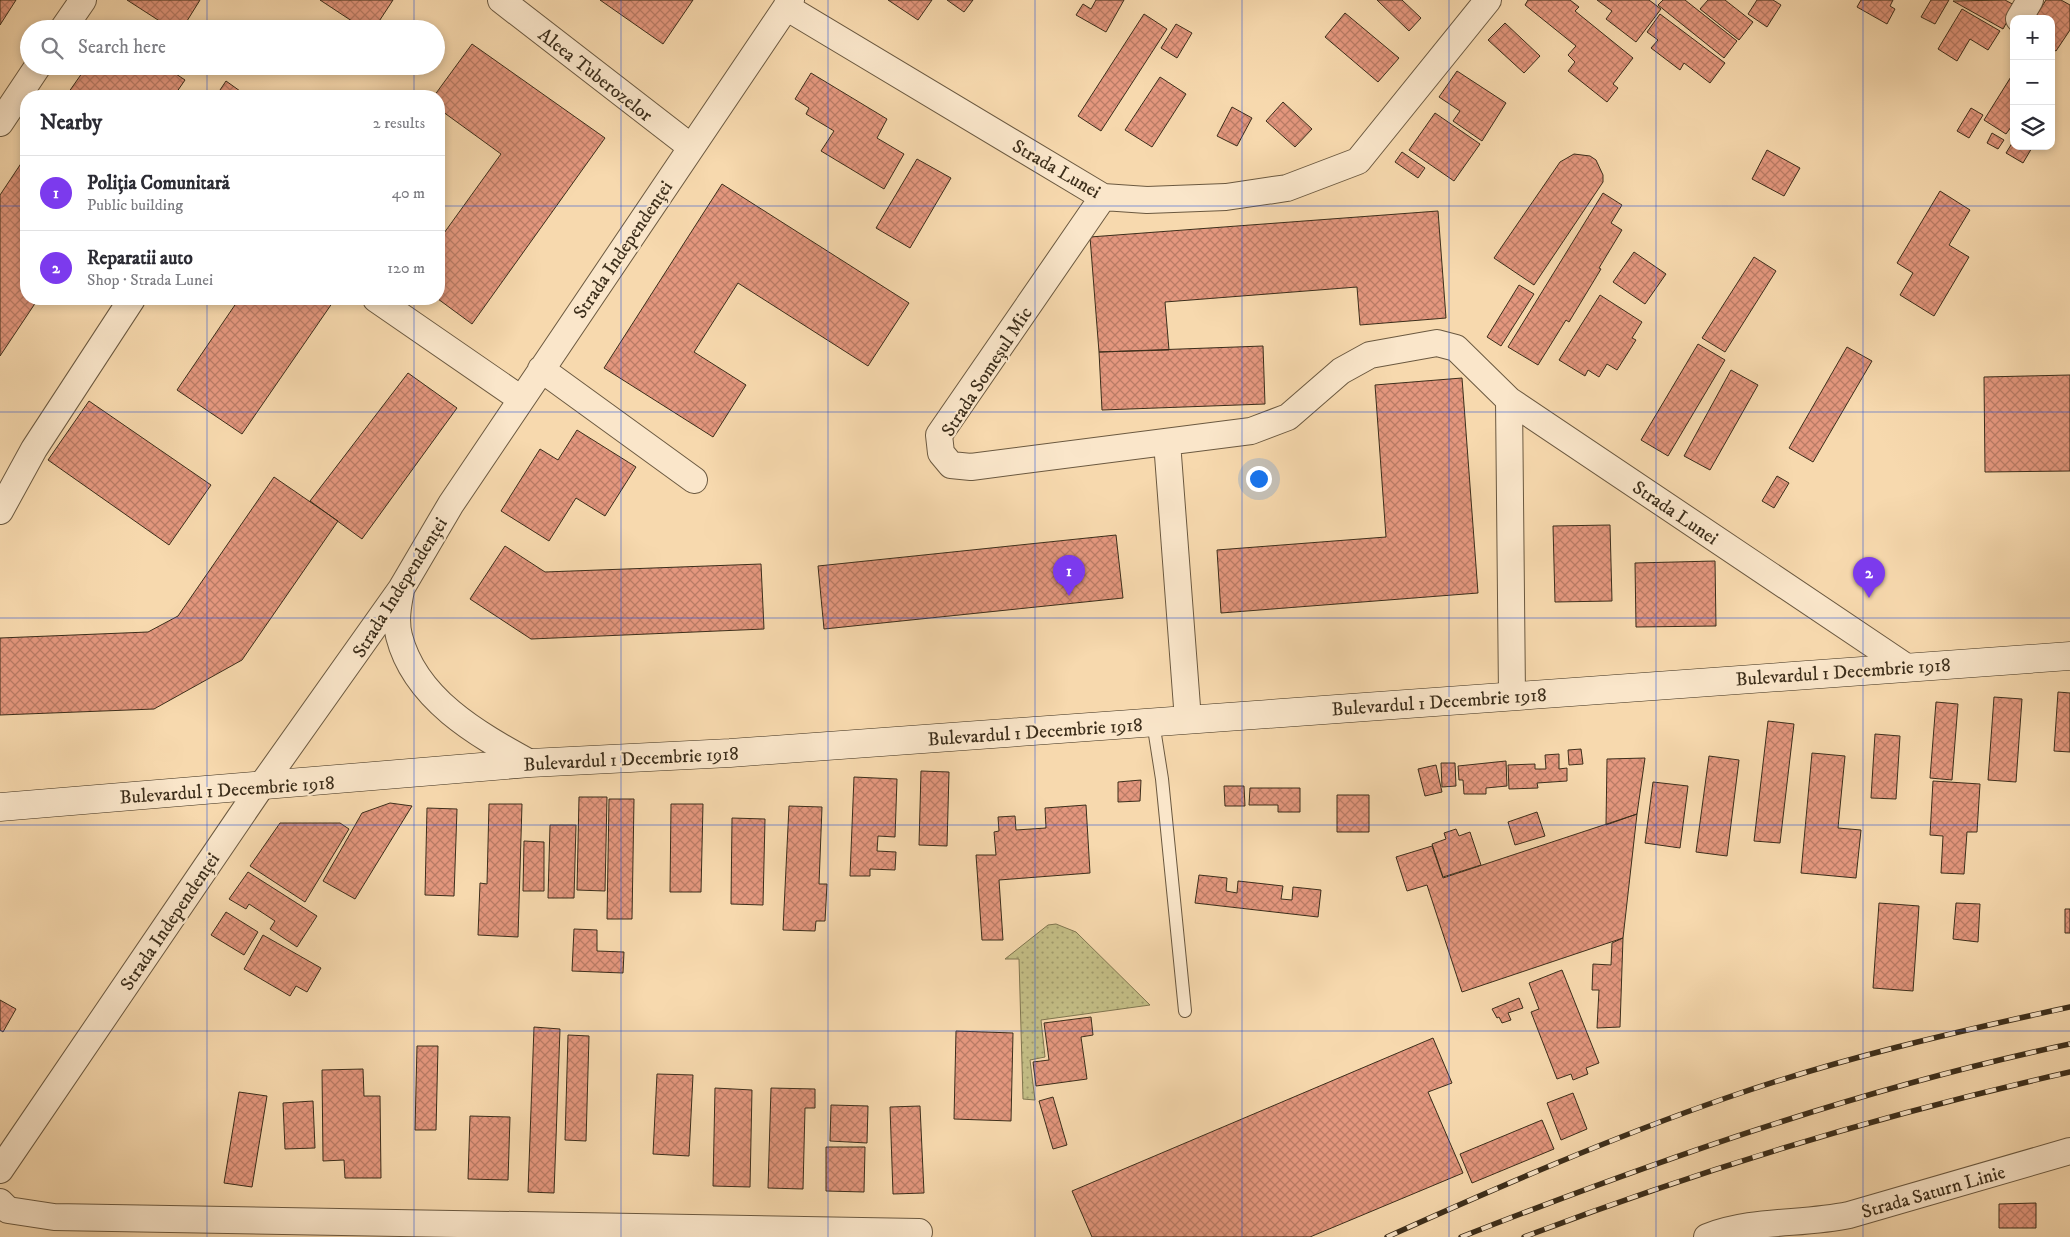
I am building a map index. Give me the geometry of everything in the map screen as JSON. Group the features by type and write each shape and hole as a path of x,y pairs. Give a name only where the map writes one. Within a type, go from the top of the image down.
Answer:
{"main road":[{"name":"Bulevardul 1 Decembrie 1918","path":"0,807 530,763 740,752 1905,666 2070,656"}],"street":[{"path":"70,20 83,0"},
{"name":"Aleea Tuberozelor","path":"501,0 691,147"},
{"name":"Strada Lunei","path":"789,3 1103,196 1147,200 1226,196 1287,188 1358,161 1488,0"},
{"path":"2022,15 2030,0"},
{"name":"Strada Independenței","path":"0,1170 262,785 401,589 451,504 789,3"},
{"path":"22,90 32,75"},
{"path":"0,123 20,93"},
{"name":"Strada Someșul Mic","path":"1103,196 939,435 941,453 951,465 971,468 1251,431 1288,417 1341,371 1370,355 1437,343 1456,348"},
{"path":"0,511 34,449 128,305"},
{"path":"385,305 521,399"},
{"name":"Strada Lunei","path":"1456,348 1510,400 1905,666"},
{"path":"541,369 694,480"},
{"path":"1510,400 1512,695"},
{"path":"1167,442 1188,720"},
{"path":"401,589 397,611 398,635 408,659 421,682 464,723 530,763"},
{"name":"Strada Saturn Linie","path":"1707,1237 1737,1227 1824,1220 1850,1215 2070,1151"},
{"path":"0,1202 8,1210 54,1217 920,1232"}],"lane":[{"path":"1153,722 1162,778 1185,1011"}],"shaded area":[{"path":"1056,924 1076,932 1150,1005 1041,1020 1045,1057 1030,1060 1035,1100 1023,1099 1019,959 1005,959 1048,925"}],"building":[{"path":"0,0 16,0 0,25"},
{"path":"127,0 200,0 188,20 158,20"},
{"path":"320,0 393,0 380,20 350,20"},
{"path":"600,0 693,0 663,44"},
{"path":"888,0 932,0 918,20"},
{"path":"947,0 973,0 964,12"},
{"path":"1096,0 1124,0 1106,32 1076,15 1083,4 1091,9"},
{"path":"1377,0 1402,0 1421,18 1409,31"},
{"path":"1528,0 1570,0 1579,7 1575,11 1633,58 1613,84 1618,88 1607,102 1568,71 1575,62 1568,55 1576,46 1525,5"},
{"path":"1597,0 1649,0 1661,9 1636,42 1606,19 1612,11"},
{"path":"1663,0 1685,0 1737,41 1724,58 1658,5"},
{"path":"1708,0 1725,0 1753,22 1739,40 1700,9"},
{"path":"1757,0 1773,0 1781,5 1767,27 1748,14"},
{"path":"1861,0 1893,0 1890,6 1895,9 1887,24 1857,7"},
{"path":"1931,0 1949,0 1935,24 1921,17"},
{"path":"2005,0 2016,6 2003,29 1953,1"},
{"path":"2046,0 2061,0 2070,5 2070,30 2056,51 2055,15 2037,15"},
{"path":"1962,9 2000,31 1988,50 1970,39 1957,61 1938,49"},
{"path":"1345,13 1399,58 1378,82 1325,37"},
{"path":"1144,14 1167,29 1101,131 1078,116"},
{"path":"1660,14 1725,63 1710,83 1684,63 1680,70 1651,48 1658,40 1647,32"},
{"path":"1505,23 1540,56 1524,73 1488,40"},
{"path":"1176,24 1192,33 1177,58 1161,48"},
{"path":"472,44 605,138 472,324 445,304 445,232 501,154 445,113 445,90 438,90"},
{"path":"1457,71 1506,103 1482,141 1453,121 1460,111 1439,97"},
{"path":"811,73 887,119 877,138 904,154 884,189 821,151 834,131 806,114 809,108 795,99"},
{"path":"81,75 178,75 185,80 178,90 70,90"},
{"path":"1160,77 1186,94 1152,147 1125,130"},
{"path":"2010,78 2010,128 2006,134 1984,120"},
{"path":"226,81 239,90 220,90"},
{"path":"1283,102 1312,129 1295,147 1266,121"},
{"path":"1232,107 1252,118 1237,146 1217,136"},
{"path":"1971,108 1983,115 1969,138 1957,131"},
{"path":"1435,113 1480,144 1454,181 1409,150"},
{"path":"1992,133 2004,140 1998,149 1987,143"},
{"path":"2010,146 2010,150 2031,150 2023,163 2006,153"},
{"path":"1767,150 1800,168 1784,196 1752,179"},
{"path":"1402,152 1425,168 1418,178 1395,162"},
{"path":"1574,154 1590,156 1596,160 1603,175 1603,182 1534,285 1494,258 1560,162"},
{"path":"917,159 951,178 910,248 876,228"},
{"path":"20,165 20,305 34,305 0,356 0,195"},
{"path":"722,184 909,303 868,366 738,283 694,352 746,385 713,437 604,368"},
{"path":"1940,191 1970,210 1949,245 1969,257 1934,316 1900,295 1913,273 1897,263"},
{"path":"1603,193 1622,205 1611,223 1622,230 1569,322 1566,320 1538,365 1508,347"},
{"path":"1438,211 1446,318 1360,325 1357,287 1165,302 1169,350 1099,352 1090,237"},
{"path":"1634,252 1666,274 1645,304 1613,282"},
{"path":"1754,257 1776,271 1725,352 1702,338"},
{"path":"1519,285 1534,294 1501,346 1487,337"},
{"path":"1600,295 1642,322 1632,338 1636,340 1617,370 1607,364 1599,377 1588,370 1585,376 1559,360"},
{"path":"235,305 331,305 242,434 177,390"},
{"path":"1698,344 1725,360 1668,456 1641,440"},
{"path":"1263,346 1265,404 1102,410 1099,352"},
{"path":"1847,347 1872,361 1813,462 1789,448"},
{"path":"1731,370 1758,385 1710,470 1684,456"},
{"path":"408,373 457,408 362,539 310,501"},
{"path":"2070,375 2070,471 1985,472 1984,377"},
{"path":"1462,378 1478,593 1221,613 1217,550 1386,537 1375,385"},
{"path":"89,401 211,485 169,545 48,460"},
{"path":"577,430 636,467 605,516 576,498 549,541 501,511 540,449 558,460"},
{"path":"1777,476 1789,483 1774,508 1762,501"},
{"path":"274,477 338,521 242,660 154,709 0,715 0,638 148,632 178,616"},
{"path":"1610,525 1612,601 1555,602 1553,526"},
{"path":"1116,535 1123,598 824,629 818,566"},
{"path":"505,546 545,572 761,564 764,629 531,639 470,599"},
{"path":"1715,561 1716,626 1636,627 1635,563"},
{"path":"2058,692 2070,693 2070,752 2054,751"},
{"path":"1994,697 2022,699 2016,782 1988,780"},
{"path":"1936,702 1958,704 1952,780 1930,778"},
{"path":"1768,721 1794,724 1780,843 1754,841"},
{"path":"1875,734 1900,736 1896,799 1871,798"},
{"path":"1581,749 1583,764 1569,765 1568,750"},
{"path":"1812,753 1845,756 1838,828 1861,830 1856,878 1801,873"},
{"path":"1559,754 1559,769 1567,768 1567,781 1537,783 1538,788 1509,789 1508,765 1535,764 1535,769 1546,769 1545,755"},
{"path":"1709,756 1739,760 1727,856 1696,852"},
{"path":"1645,758 1637,814 1606,825 1607,759"},
{"path":"1506,761 1507,786 1486,788 1486,794 1464,794 1463,780 1459,780 1458,766"},
{"path":"1441,763 1455,763 1456,786 1442,787"},
{"path":"1436,765 1442,792 1425,796 1418,769"},
{"path":"921,771 949,772 947,846 919,845"},
{"path":"854,777 897,779 895,837 878,836 877,851 896,852 895,870 870,869 870,876 850,876"},
{"path":"1141,780 1140,801 1118,802 1118,782"},
{"path":"1933,781 1980,784 1977,832 1967,832 1964,874 1941,873 1943,836 1930,835"},
{"path":"1653,782 1688,786 1680,848 1645,843"},
{"path":"1224,786 1244,786 1245,806 1225,806"},
{"path":"1250,788 1300,788 1300,812 1278,812 1278,805 1249,805"},
{"path":"1337,795 1369,795 1369,832 1337,832"},
{"path":"579,797 607,797 605,891 577,890"},
{"path":"609,799 634,799 632,919 607,919"},
{"path":"390,803 412,806 355,899 323,881 362,813"},
{"path":"489,804 522,804 518,937 478,935 480,883 487,884"},
{"path":"671,804 703,804 701,892 670,892"},
{"path":"1086,805 1090,873 999,880 1003,940 982,940 976,855 996,855 994,832 999,831 998,817 1015,816 1016,830 1046,828 1045,808"},
{"path":"789,806 822,807 819,884 827,884 825,921 816,921 815,931 783,930"},
{"path":"427,808 457,809 454,896 425,895"},
{"path":"1537,812 1545,836 1515,845 1508,822"},
{"path":"1637,814 1623,938 1462,992 1427,885 1407,891 1396,857 1432,846 1443,878"},
{"path":"732,818 765,819 763,905 731,904"},
{"path":"280,823 340,823 349,829 305,902 250,866"},
{"path":"550,825 576,825 574,898 548,898"},
{"path":"1456,829 1459,836 1470,832 1481,865 1443,877 1432,844 1446,839 1444,833"},
{"path":"524,841 544,842 544,891 523,891"},
{"path":"248,872 317,916 297,947 270,929 275,921 249,904 246,909 229,899"},
{"path":"1199,875 1227,878 1226,891 1237,893 1238,881 1283,886 1281,899 1292,900 1293,887 1321,890 1318,917 1195,903"},
{"path":"1879,903 1919,906 1913,991 1873,988"},
{"path":"1956,903 1980,904 1978,942 1953,939"},
{"path":"2065,909 2070,909 2070,933 2065,933"},
{"path":"226,912 258,932 244,955 211,935"},
{"path":"574,929 597,930 597,951 624,952 623,973 572,971"},
{"path":"263,935 321,968 307,992 296,986 290,996 244,969"},
{"path":"1623,938 1620,1027 1597,1028 1599,990 1592,990 1593,964 1611,965 1612,943"},
{"path":"1562,970 1599,1063 1586,1068 1588,1074 1573,1080 1571,1074 1557,1079 1531,1012 1539,1009 1529,983"},
{"path":"1519,998 1523,1008 1508,1013 1511,1020 1502,1023 1492,1009"},
{"path":"0,1000 16,1009 3,1032 0,1030"},
{"path":"1091,1017 1093,1035 1081,1037 1087,1079 1036,1086 1033,1062 1049,1060 1044,1023"},
{"path":"534,1027 560,1029 554,1193 528,1192"},
{"path":"956,1031 1013,1033 1011,1121 954,1119"},
{"path":"568,1035 589,1036 586,1141 565,1140"},
{"path":"1433,1038 1452,1083 1428,1092 1463,1173 1310,1237 1092,1237 1072,1191"},
{"path":"417,1046 438,1046 436,1130 415,1130"},
{"path":"363,1069 364,1096 380,1096 381,1178 345,1178 344,1160 323,1161 322,1070"},
{"path":"657,1074 693,1075 689,1156 653,1154"},
{"path":"715,1088 752,1090 750,1187 713,1186"},
{"path":"771,1088 815,1089 815,1108 805,1108 803,1189 768,1188"},
{"path":"239,1092 267,1096 252,1187 224,1183"},
{"path":"1573,1093 1587,1129 1561,1140 1547,1103"},
{"path":"1053,1097 1067,1145 1053,1149 1039,1101"},
{"path":"313,1101 315,1148 285,1149 283,1103"},
{"path":"831,1105 868,1106 867,1143 830,1141"},
{"path":"920,1106 924,1193 893,1194 890,1107"},
{"path":"470,1116 510,1117 508,1180 468,1179"},
{"path":"1542,1120 1554,1149 1472,1183 1460,1154"},
{"path":"826,1147 865,1147 864,1192 826,1191"},
{"path":"2036,1203 2036,1228 1999,1228 1999,1204"}],"railway":[{"path":"1387,1237 1555,1164 1726,1098 1811,1071 1897,1047 2070,1007"},
{"path":"1461,1237 1535,1208 1761,1128 1915,1082 2070,1044"},
{"path":"1524,1237 1658,1188 1794,1145 1931,1106 2070,1072"}],"place":[{"name":"Poliția Comunitară","path":"1069,596"},
{"name":"Reparatii auto","path":"1869,598"}]}
